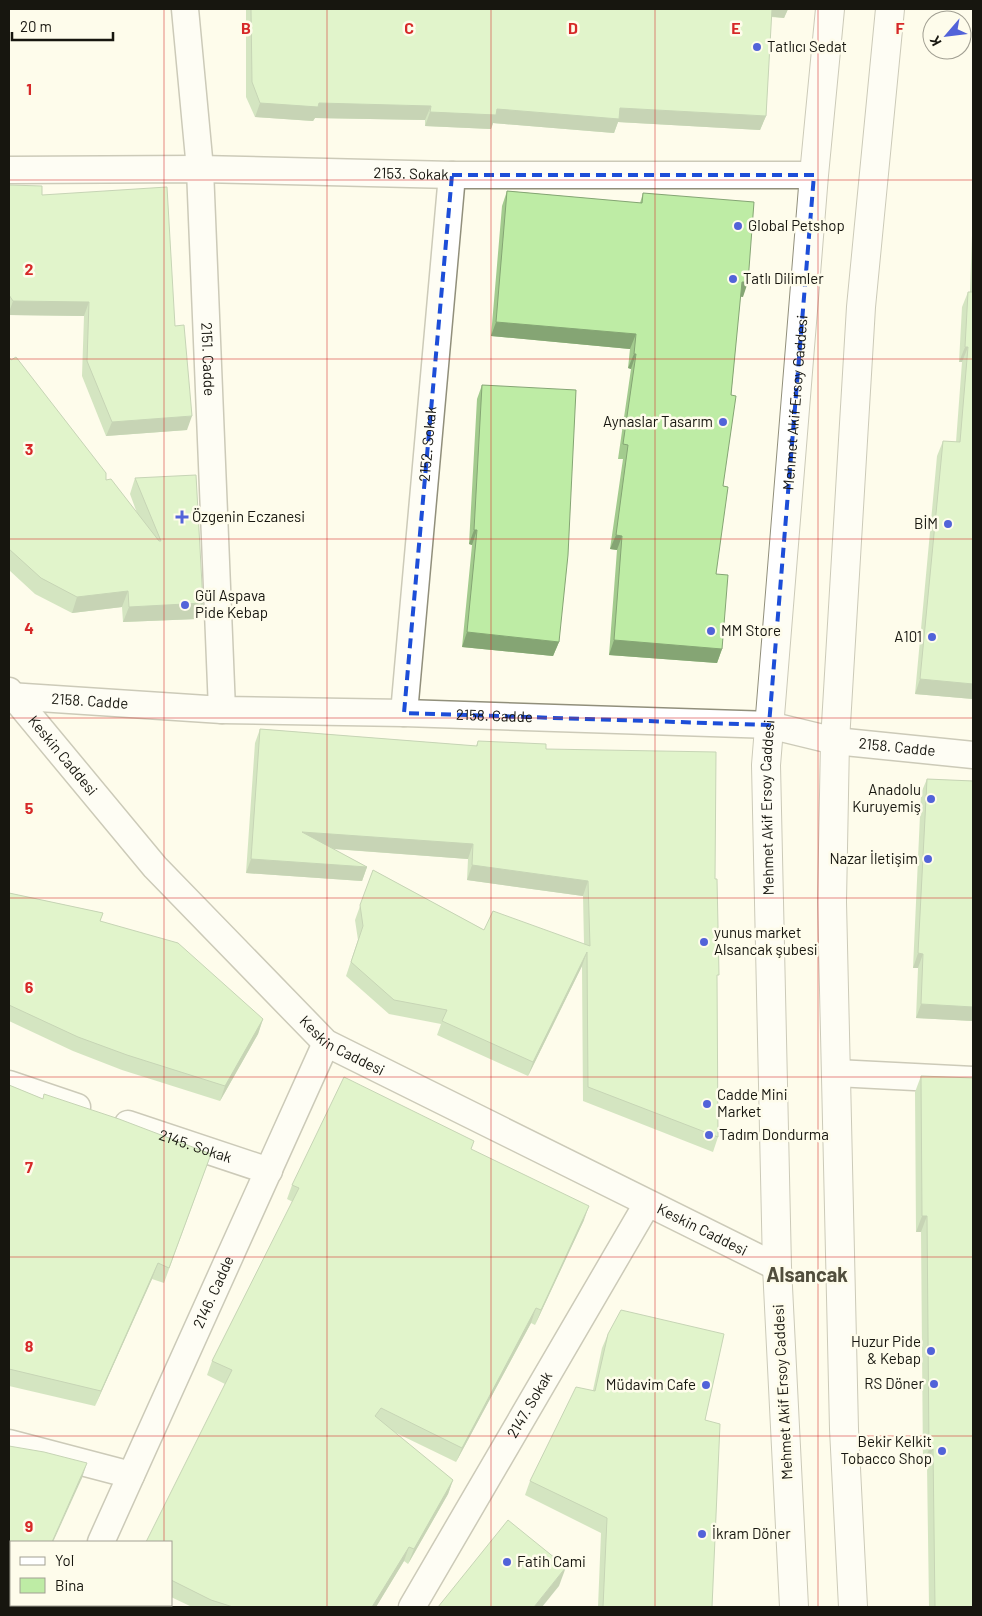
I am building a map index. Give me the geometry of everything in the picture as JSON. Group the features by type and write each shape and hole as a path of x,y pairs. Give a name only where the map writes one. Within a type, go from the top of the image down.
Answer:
{"street":[{"name":"2151. Cadde","path":"185,9 200,169 222,710"},
{"name":"Mehmet Akif Ersoy Caddesi","path":"794,1607 776,1268 766,765 814,175 830,9"},
{"path":"853,1607 844,1429 832,902 835,741 861,307 890,9"},
{"name":"2153. Sokak","path":"9,170 200,169 452,175 814,175"},
{"name":"2152. Sokak","path":"404,713 452,175"},
{"name":"2158. Cadde","path":"10,694 222,710 404,713 770,725 835,741 973,755"},
{"name":"Keskin Caddesi","path":"10,694 155,867 326,1043 776,1268"},
{"name":"2146. Cadde","path":"101,1541 326,1043"},
{"path":"836,1072 973,1080"},
{"name":"2145. Sokak","path":"9,1084 269,1171"},
{"name":"2147. Sokak","path":"412,1607 647,1204"},
{"path":"9,1442 131,1475"}],"highlighted area":[{"path":"452,175 814,175 769,725 404,713"}],"building":[{"path":"251,9 772,9 766,116 620,108 619,119 497,109 496,115 430,112 431,106 319,103 318,107 260,103 252,82"},
{"path":"9,185 42,186 42,195 167,187 175,326 184,325 192,416 112,422 87,361 89,302 13,301 9,295"},
{"path":"507,191 642,203 643,193 754,202 748,282 742,282 731,395 736,396 723,486 728,487 716,574 728,575 722,649 614,640 622,536 616,535 628,445 623,444 636,354 634,354 636,334 496,322"},
{"path":"968,292 973,292 973,684 920,679 943,441 960,442 968,347 965,347"},
{"path":"9,357 11,360 16,357 106,473 106,480 111,479 159,541 161,541 135,478 196,475 203,603 129,607 128,591 77,597 41,578 9,549"},
{"path":"482,385 576,390 568,555 559,642 467,632 477,530 474,530"},
{"path":"260,729 477,746 478,741 546,744 546,749 716,752 715,879 717,879 719,975 717,975 718,1137 588,1087 587,952 533,1062 442,1021 447,1010 394,1000 351,962 363,926 360,905 373,870 484,930 493,911 590,946 588,881 472,865 473,844 302,832 367,867 251,859"},
{"path":"927,779 973,781 973,1007 921,1004 923,954 918,953"},
{"path":"9,893 103,913 100,921 178,943 263,1019 225,1086 127,1055 78,1037 9,1005"},
{"path":"921,1076 973,1078 973,1607 935,1607 933,1449 929,1449 927,1216 922,1216"},
{"path":"344,1077 474,1141 471,1149 589,1206 541,1310 536,1308 462,1448 381,1408 375,1416 453,1480 414,1549 409,1547 372,1607 233,1607 211,1600 172,1580 172,1541 146,1541 232,1370 212,1361 299,1188 292,1185"},
{"path":"9,1085 43,1099 44,1094 119,1119 211,1154 169,1268 158,1263 101,1391 9,1369"},
{"path":"621,1310 724,1334 705,1420 720,1424 712,1607 603,1607 607,1518 530,1481 576,1387 595,1391 608,1334"},
{"path":"9,1446 44,1452 87,1463 52,1541 10,1541 9,1555"},
{"name":"Fatih Cami","path":"508,1520 566,1567 534,1607 438,1607"}],"place":[{"name":"Tatlıcı Sedat","path":"757,47"},
{"name":"Global Petshop","path":"738,226"},
{"name":"Tatlı Dilimler","path":"733,279"},
{"name":"Aynaslar Tasarım","path":"723,422"},
{"name":"Özgenin Eczanesi","path":"182,517"},
{"name":"BİM","path":"948,524"},
{"name":"Gül Aspava Pide Kebap","path":"185,605"},
{"name":"MM Store","path":"711,631"},
{"name":"A101","path":"932,637"},
{"name":"Anadolu Kuruyemiş","path":"931,799"},
{"name":"Nazar İletişim","path":"928,859"},
{"name":"yunus market Alsancak şubesi","path":"704,942"},
{"name":"Cadde Mini Market","path":"707,1104"},
{"name":"Tadım Dondurma","path":"709,1135"},
{"name":"Huzur Pide & Kebap","path":"931,1351"},
{"name":"RS Döner","path":"934,1384"},
{"name":"Müdavim Cafe","path":"706,1385"},
{"name":"Bekir Kelkit Tobacco Shop","path":"942,1451"},
{"name":"İkram Döner","path":"702,1534"},
{"name":"Fatih Cami","path":"507,1562"}],"district":[{"name":"Alsancak","path":"807,1275"}]}
